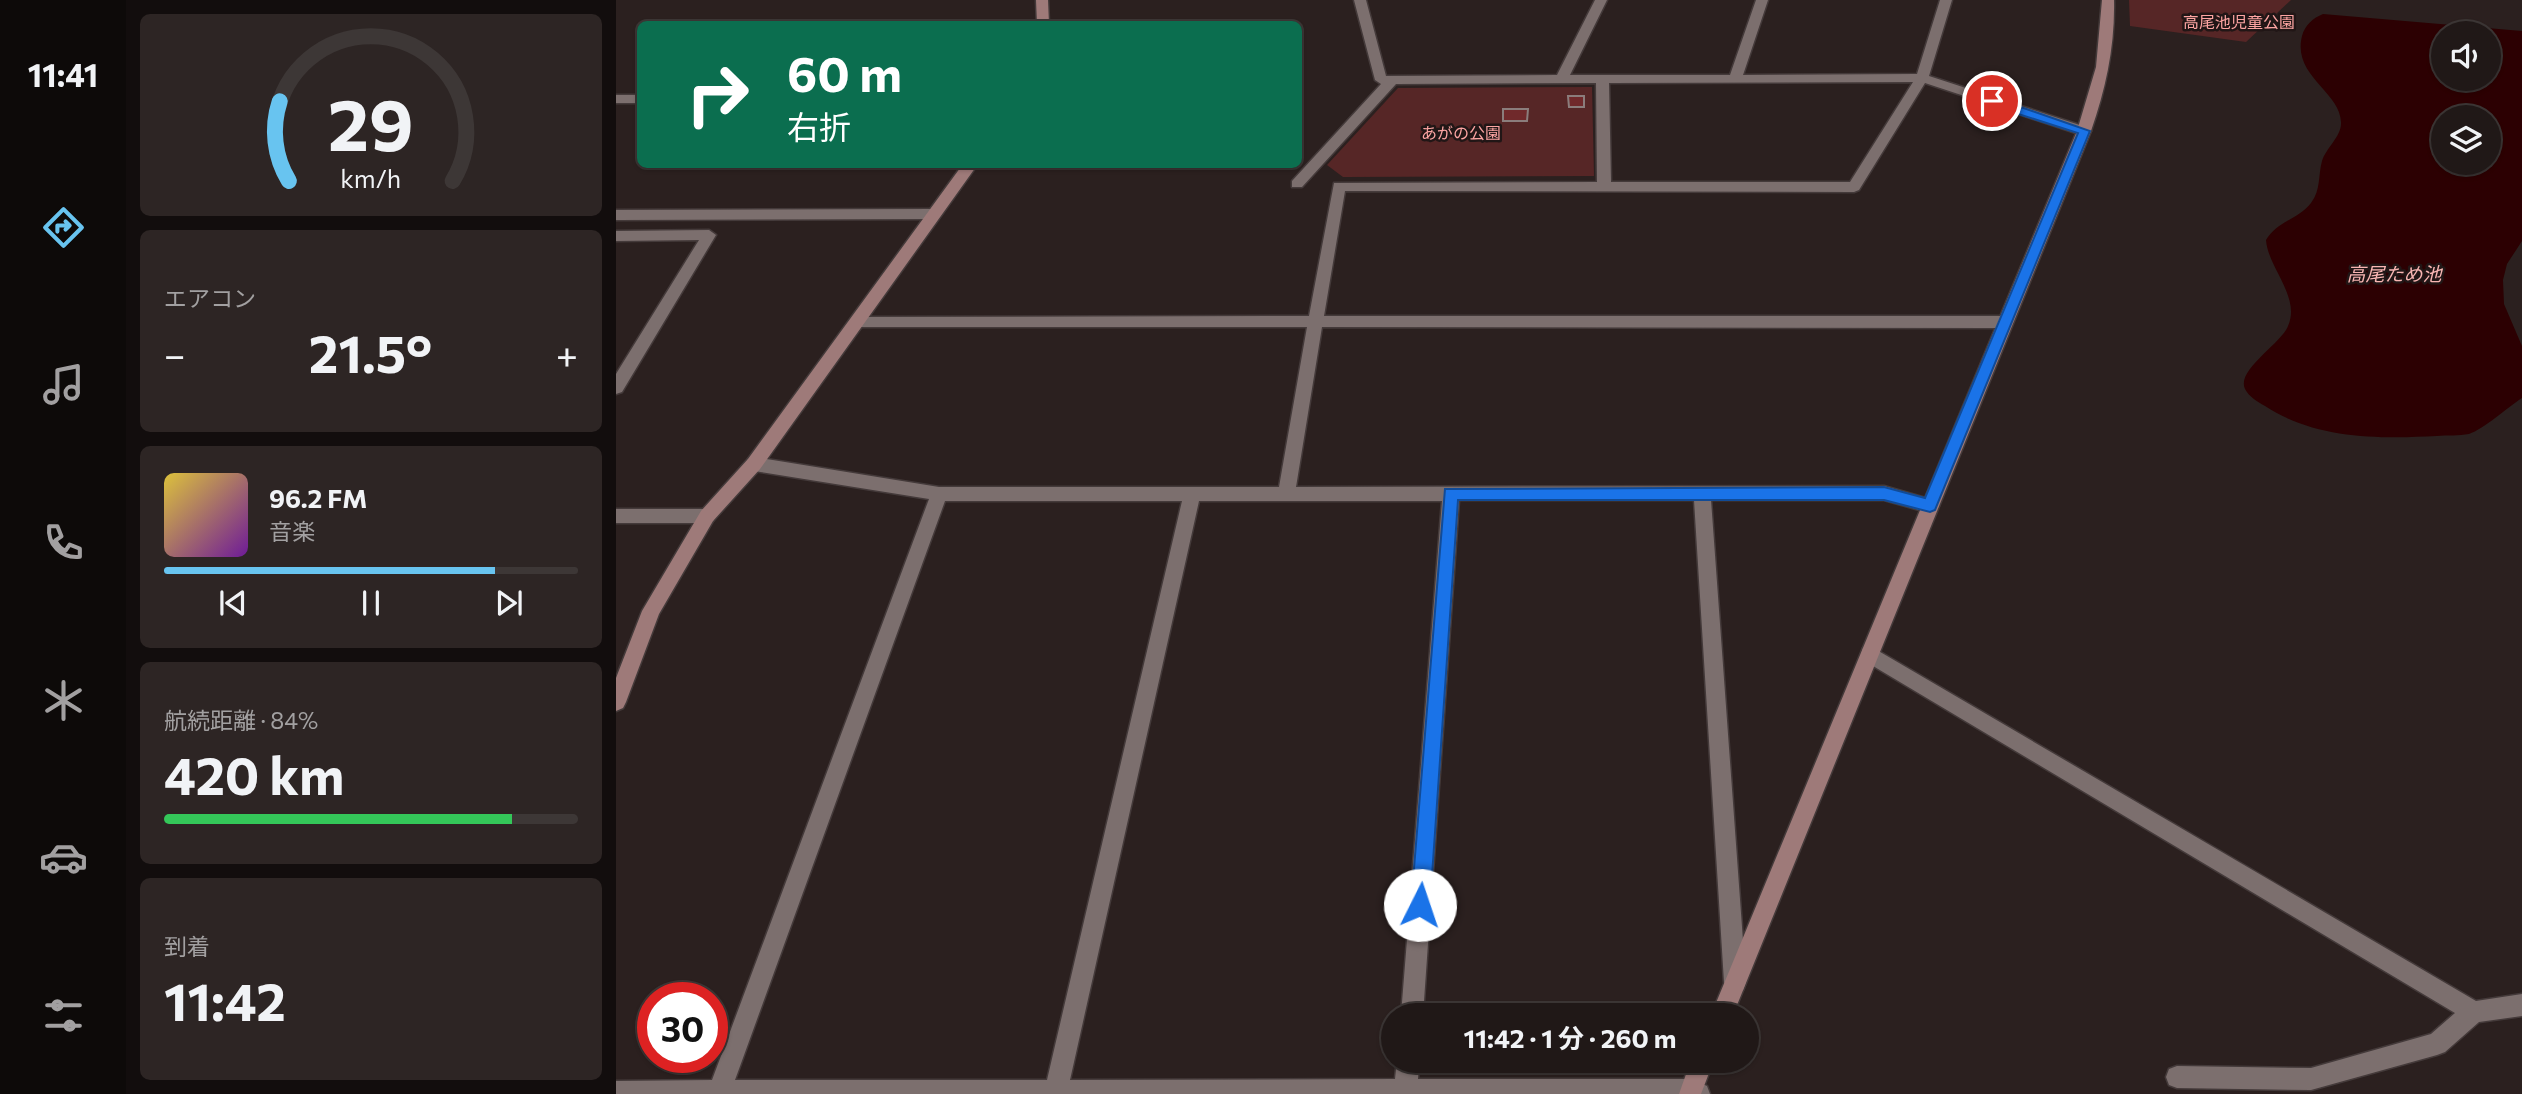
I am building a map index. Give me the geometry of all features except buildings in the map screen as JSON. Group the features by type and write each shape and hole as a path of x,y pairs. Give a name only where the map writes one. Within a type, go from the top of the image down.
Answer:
{"street":[{"path":"1042,0 1043,21"},
{"path":"1360,0 1381,80 1922,78 2084,131"},
{"path":"1562,79 1601,0"},
{"path":"1735,79 1762,0"},
{"path":"1286,494 1339,186 1854,187 1922,78 1946,0"},
{"path":"1727,1003 2098,96 2104,63 2108,0"},
{"path":"1602,79 1604,187"},
{"path":"1297,184 1392,80"},
{"path":"616,99 637,99"},
{"path":"616,702 651,611 708,516 754,464 968,168"},
{"path":"616,215 934,214"},
{"path":"616,236 709,235 616,387"},
{"path":"858,321 2005,322"},
{"path":"754,464 939,494 1884,493 1930,506"},
{"path":"719,1092 939,494"},
{"path":"1056,1091 1192,494"},
{"path":"1413,1003 1451,494"},
{"path":"1702,494 1735,982"},
{"path":"616,516 708,516"},
{"path":"1870,654 2474,1012"},
{"path":"2177,1077 2312,1079 2437,1044 2474,1012 2522,1005"},
{"path":"1406,1092 1407,1073"},
{"path":"616,1092 1693,1093 1699,1073"}],"green space":[{"name":"高尾池児童公園","path":"2129,0 2291,0 2246,42 2130,26"},
{"name":"あがの公園","path":"1592,87 1594,176 1343,177 1327,165 1398,88"}],"water":[{"name":"高尾ため池","path":"2323,14 2431,23 2431,91 2501,91 2501,29 2522,31 2522,241 2507,264 2503,280 2504,304 2522,346 2522,398 2489,423 2469,434 2370,437 2326,431 2284,417 2257,401 2245,389 2247,374 2284,333 2291,315 2287,293 2268,251 2266,240 2276,228 2311,203 2318,188 2322,161 2341,127 2339,111 2304,62 2302,36 2310,22"}],"route":[{"path":"1420,905 1451,494 1884,493 1930,506 2084,131 1992,101"}]}
